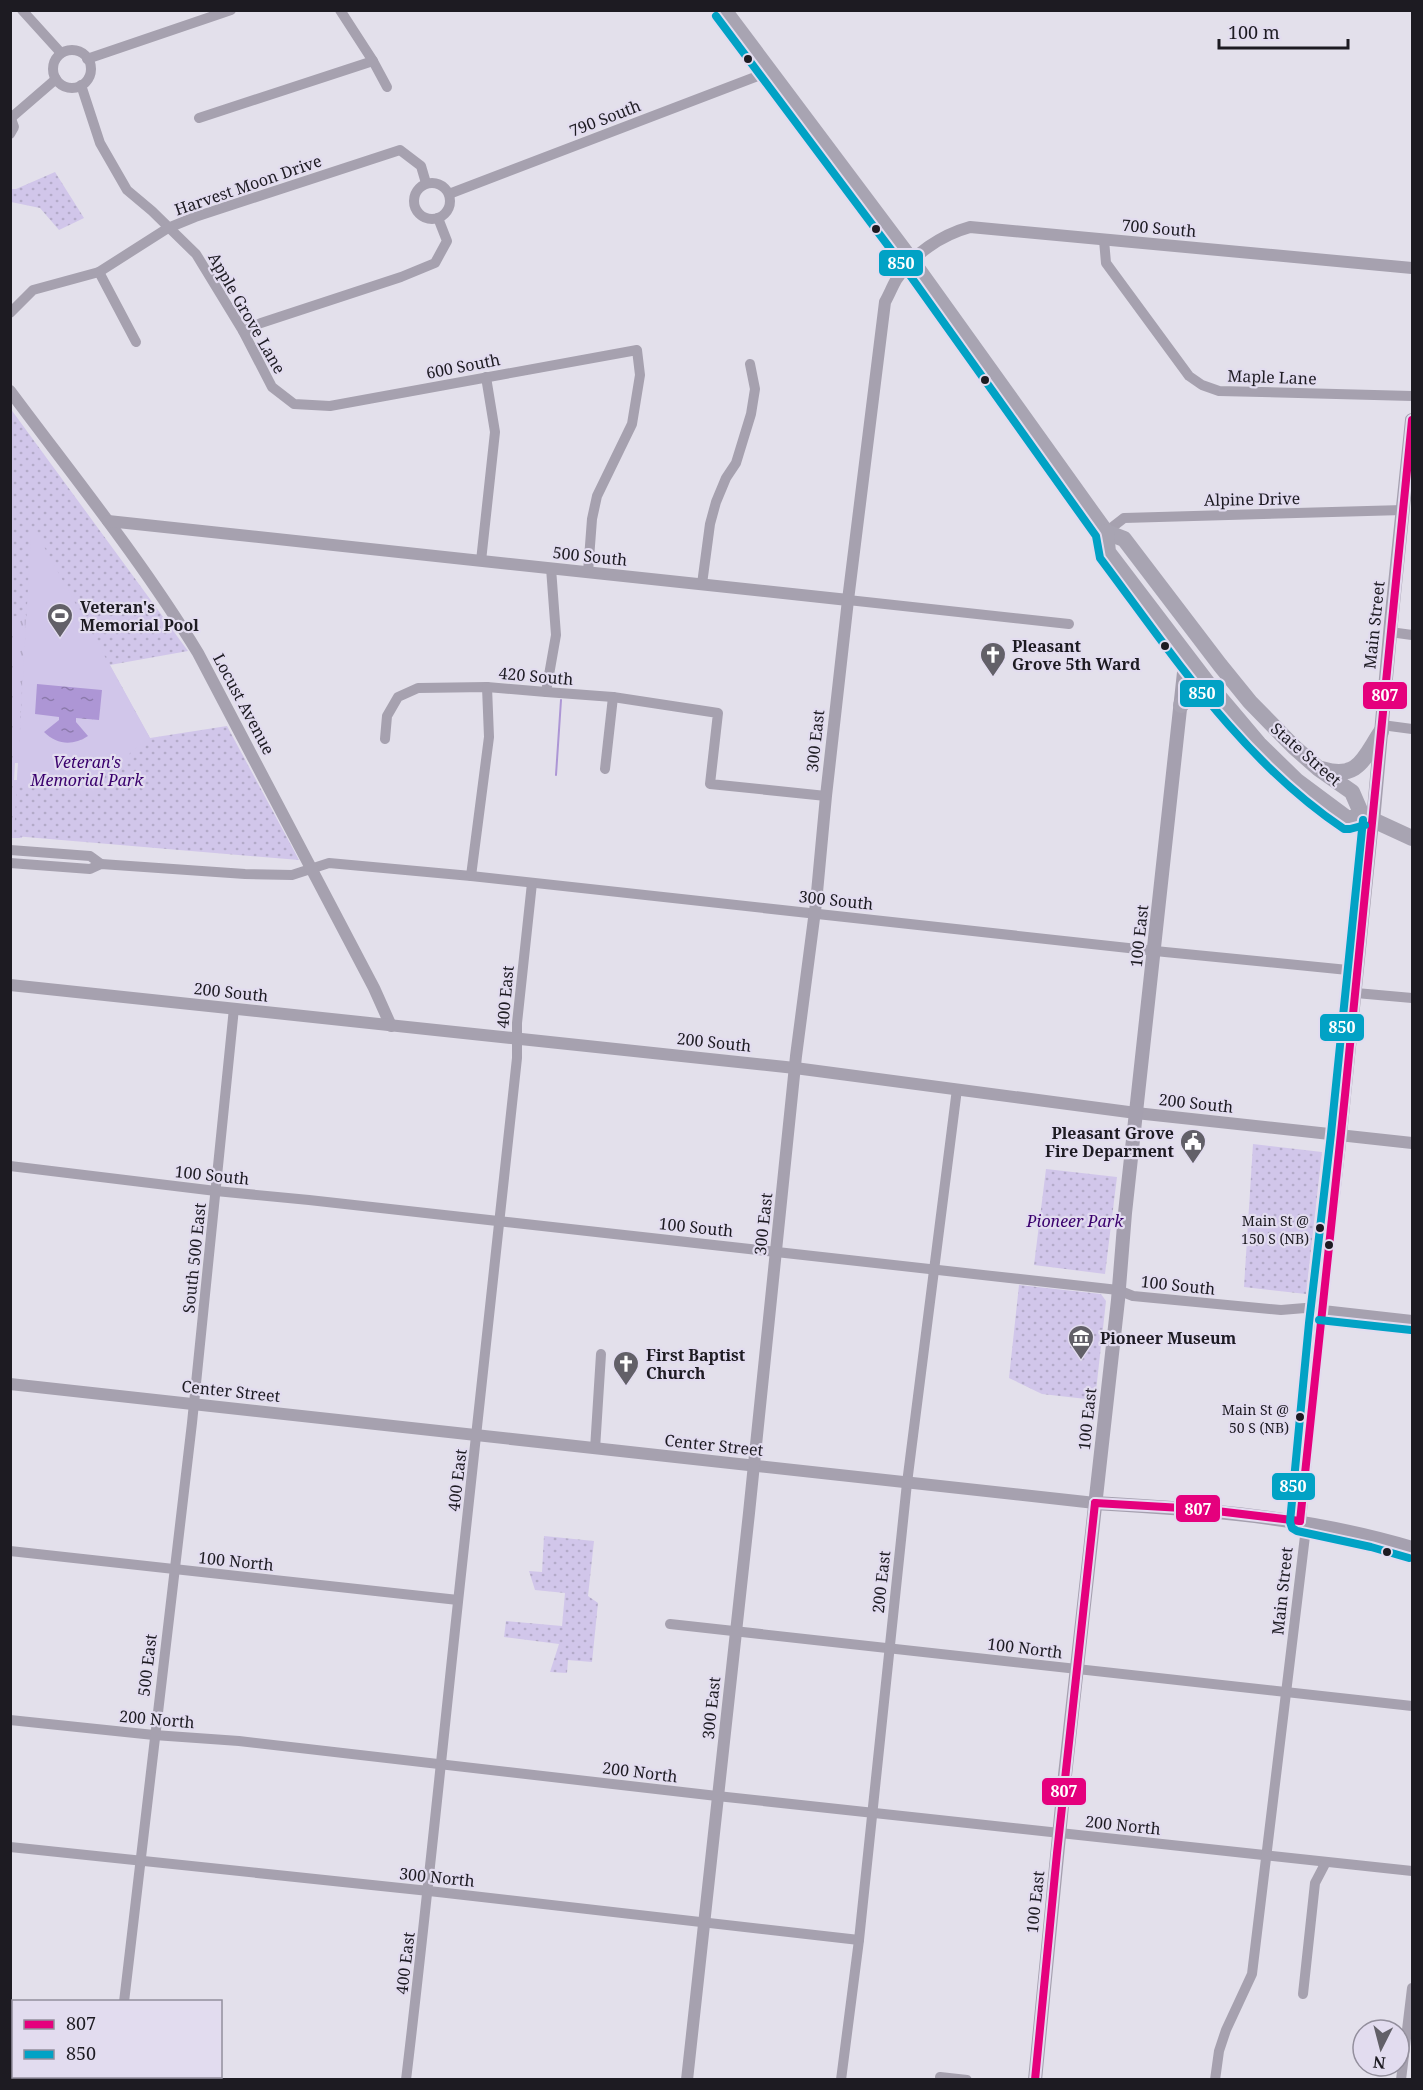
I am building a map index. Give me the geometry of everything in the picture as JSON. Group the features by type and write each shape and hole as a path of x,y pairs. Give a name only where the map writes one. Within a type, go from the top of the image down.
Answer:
{"main road":[{"name":"State Street","path":"724,10 912,261 1106,532 1108,552 1164,627 1190,651 1210,686 1259,744 1297,781 1348,819 1368,818 1413,838"},
{"name":"Main Street","path":"1368,818 1381,729 1413,420"},
{"name":"State Street","path":"1106,532 1124,539 1220,665 1268,722 1319,769 1352,792 1368,818"},
{"path":"1139,558 1142,577 1190,651 1242,709 1268,722"},
{"name":"100 East","path":"1035,2079 1136,1113 1181,705 1190,651"},
{"path":"1181,705 1192,692 1210,686"},
{"path":"1319,769 1338,772 1354,769 1366,758 1381,729"},
{"name":"Center Street","path":"1095,1503 1200,1509 1300,1521 1413,1548"}],"street":[{"path":"22,10 61,53"},
{"path":"87,59 231,10"},
{"path":"340,10 387,87"},
{"path":"70,50 77,51 87,59 90,72 86,81 81,85 68,87 56,79 53,66 61,53 70,50"},
{"path":"199,118 373,61"},
{"name":"790 South","path":"449,194 771,71"},
{"path":"10,134 14,127 11,117 56,79"},
{"name":"Apple Grove Lane","path":"81,85 100,143 127,190 196,254 243,331 272,387 294,404"},
{"name":"Harvest Moon Drive","path":"10,313 33,290 99,272 168,228 195,217 400,150 421,166 426,183"},
{"path":"426,183 439,183 449,194 450,206 443,216 438,218 426,218 417,212 414,206 413,201 417,190 426,183"},
{"path":"243,331 401,277 435,263 447,241 438,218"},
{"name":"700 South","path":"912,261 955,231 970,227 1413,268"},
{"name":"Maple Lane","path":"1104,240 1106,263 1189,376 1202,385 1219,391 1413,396"},
{"name":"300 East","path":"687,2079 795,1068 815,913 848,600 885,302 897,280 912,261"},
{"path":"99,272 136,342"},
{"name":"600 South","path":"294,404 330,406 637,350 640,375 633,424 597,496 592,519 588,572"},
{"path":"702,584 716,502 726,478 736,463 751,414 755,390 750,364"},
{"path":"481,561 495,432 486,377"},
{"name":"Locust Avenue","path":"10,391 108,521 198,653 374,987 391,1026"},
{"name":"Alpine Drive","path":"1106,532 1124,518 1403,510"},
{"name":"500 South","path":"108,521 1070,624"},
{"path":"546,692 556,635 551,568"},
{"path":"1390,632 1413,635"},
{"path":"471,876 489,737 487,687"},
{"name":"420 South","path":"385,739 387,716 398,697 418,688 487,687 613,698 718,712 710,784 826,796"},
{"path":"606,769 613,698"},
{"path":"1381,729 1413,729"},
{"name":"Main Street","path":"1215,2079 1219,2051 1226,2030 1252,1974 1287,1692 1305,1536 1300,1521 1320,1310 1356,993 1368,818"},
{"path":"10,850 90,855 100,864 90,869 10,863"},
{"name":"300 South","path":"100,864 292,875 329,863 471,876 1154,951 1358,971"},
{"name":"400 East","path":"406,2079 429,1891 500,1220 532,883"},
{"name":"200 South","path":"10,985 795,1068 1136,1113 1413,1143"},
{"path":"1356,993 1413,998"},
{"name":"South 500 East","path":"194,1404 234,1008"},
{"name":"200 East","path":"841,2079 859,1940 907,1483 957,1089"},
{"name":"100 South","path":"10,1166 216,1191 933,1268 1118,1290 1133,1296 1281,1310 1301,1308 1413,1320"},
{"path":"595,1449 601,1354"},
{"name":"Center Street","path":"10,1384 1095,1503"},
{"name":"500 East","path":"124,2000 194,1404"},
{"name":"100 North","path":"10,1551 458,1600"},
{"name":"100 North","path":"670,1624 1413,1706"},
{"name":"200 North","path":"10,1720 239,1741 1059,1834 1413,1871"},
{"name":"300 North","path":"10,1847 429,1891 859,1940"},
{"path":"1302,1994 1315,1883 1326,1862"},
{"path":"1401,2079 1413,1988"},
{"path":"940,2077 967,2079"}],"green space":[{"path":"55,172 84,218 59,230 40,208 11,202 11,189 16,189"},
{"name":"Veteran's Memorial Park","path":"10,408 188,651 110,665 150,738 227,726 299,860 14,836 26,615 11,617"},
{"path":"39,479 23,763 15,763 14,780 19,780 22,838 10,838 10,483"},
{"name":"Veteran's Memorial Pool","path":"37,534 150,738 130,753 123,769 104,768 101,794 17,784 31,535"},
{"path":"1253,1144 1322,1152 1306,1294 1244,1287"},
{"name":"Pioneer Park","path":"1046,1169 1117,1177 1105,1274 1034,1265"},
{"path":"1019,1285 1101,1294 1106,1301 1095,1400 1042,1394 1009,1378"},
{"path":"544,1536 594,1541 588,1596 598,1603 592,1662 568,1660 567,1673 550,1672 559,1644 504,1637 506,1621 562,1626 565,1593 535,1590 529,1571 542,1572"}],"water":[{"path":"37,684 102,690 99,720 76,718 76,722 88,736 65,743 54,740 44,732 59,720 59,717 35,714"}],"waterway":[{"path":"556,775 561,700"}],"transit line":[{"name":"850","path":"716,16 904,267 1096,536 1100,558 1182,668 1241,739 1307,802 1344,829 1365,825"},
{"name":"807","path":"1300,1521 1412,420"},
{"name":"850","path":"1363,820 1290,1522 1292,1528 1297,1531 1409,1558"},
{"name":"850","path":"1319,1320 1411,1330"},
{"name":"807","path":"1095,1503 1200,1509 1300,1521"},
{"name":"807","path":"1035,2080 1095,1503"}],"place":[{"name":"Veteran's Memorial Pool","path":"60,639"},
{"name":"Pleasant Grove 5th Ward","path":"993,678"},
{"name":"Pleasant Grove Fire Deparment","path":"1193,1165"},
{"name":"Main St @ 150 S (NB)","path":"1320,1228"},
{"name":"Pioneer Museum","path":"1081,1361"},
{"name":"First Baptist Church","path":"626,1387"},
{"name":"Main St @ 50 S (NB)","path":"1300,1417"}]}
